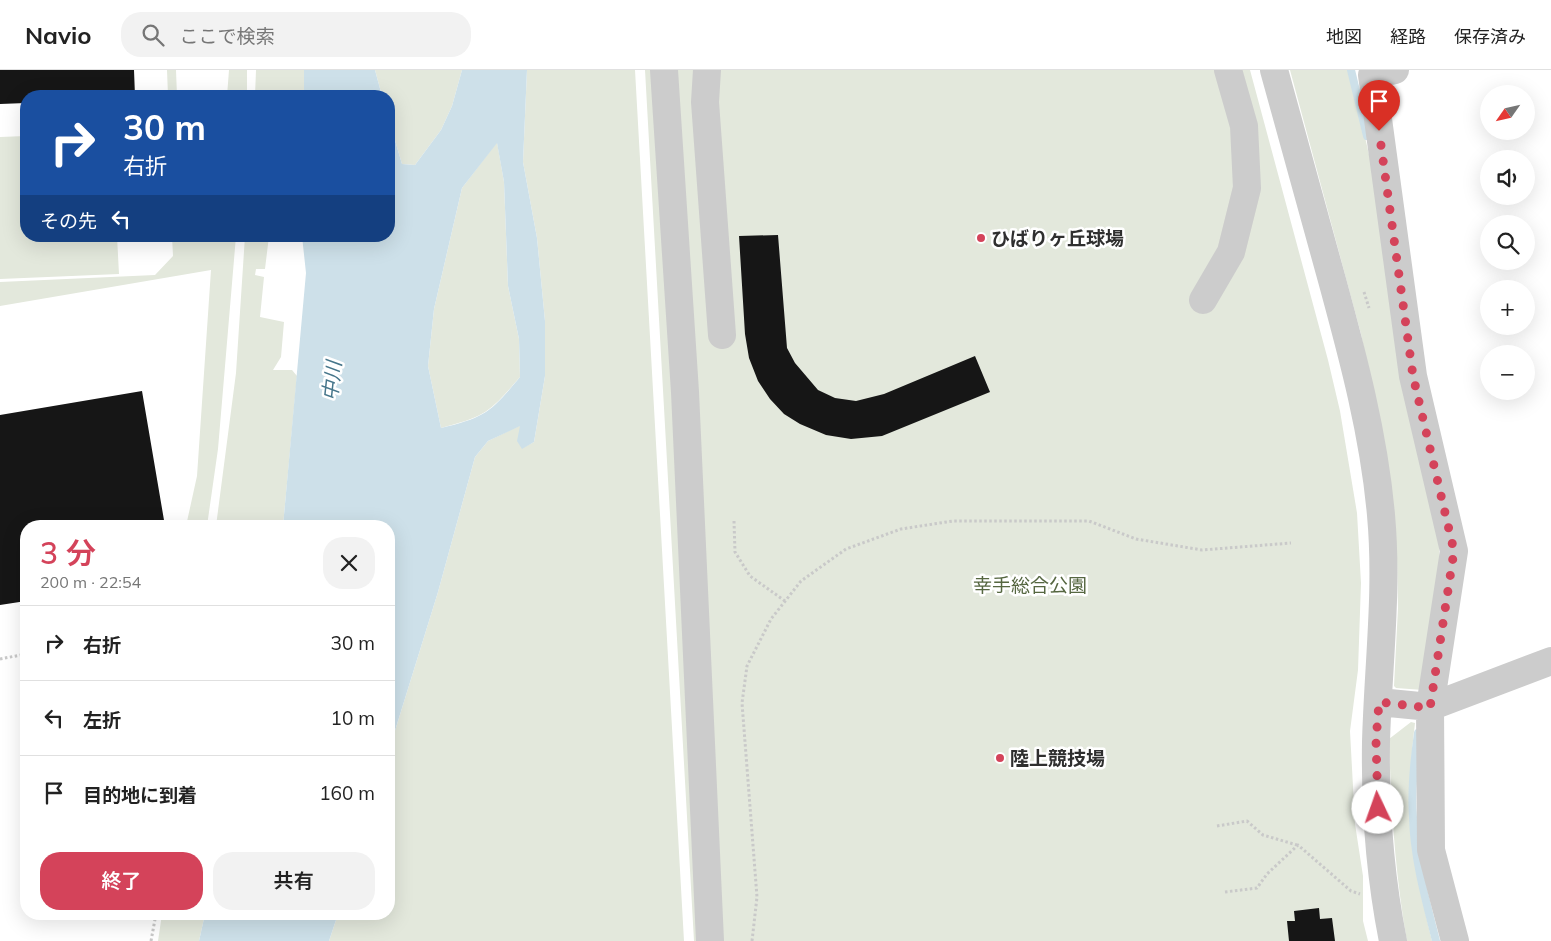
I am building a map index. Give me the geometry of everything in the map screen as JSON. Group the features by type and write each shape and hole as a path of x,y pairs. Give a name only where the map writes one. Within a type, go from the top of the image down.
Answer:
{"street":[{"path":"664,70 685,392 710,941"},
{"path":"706,70 705,102 722,335"},
{"path":"1203,300 1231,252 1247,188 1244,126 1228,70"},
{"path":"1274,70 1358,377 1373,454 1381,515 1384,565 1376,790 1386,904 1393,941"},
{"path":"1395,70 1372,74 1413,376 1454,551 1430,708 1431,850 1456,941"},
{"path":"1379,702 1430,708 1551,661"}],"path":[{"path":"734,521 734,552 750,576 785,601"},
{"path":"752,941 757,897 742,703 747,666 771,619 801,580 846,549 901,529 953,521 1088,521 1136,539 1202,550 1291,543"},
{"path":"0,659 20,655"},
{"path":"1217,826 1247,821 1263,835 1298,845 1351,891 1363,896"},
{"path":"1225,892 1258,888 1267,874 1298,845"},
{"path":"152,941 155,920"}],"green space":[{"path":"167,70 176,70 177,90 168,90"},
{"path":"229,70 247,70 247,90 227,90"},
{"path":"256,70 304,70 304,90 255,90"},
{"path":"375,70 462,70 452,106 441,130 415,165 402,164 395,140 395,90 380,90"},
{"path":"527,70 635,70 684,941 329,941 336,920 395,920 395,731 438,592 475,457 488,441 521,425 522,448 534,442 545,376 545,321 537,238 523,162"},
{"path":"645,70 661,70 705,941 694,941"},
{"name":"幸手総合公園","path":"673,70 1250,70 1328,360 1340,411 1357,513 1361,583 1358,670 1350,731 1355,824 1363,876 1363,921 1368,941 718,941"},
{"path":"1290,70 1348,70 1375,183 1398,298 1438,529 1441,580 1423,690 1396,688 1394,686 1398,608 1397,558 1387,463 1361,334"},
{"path":"20,136 20,242 117,242 119,274 0,279 0,137"},
{"path":"497,142 504,182 508,286 519,339 520,377 486,412 468,420 441,428 428,366 434,309 462,188"},
{"path":"172,242 235,242 218,449 208,520 187,520 197,476 211,270 0,306 0,282 155,275 173,256"},
{"path":"245,242 268,242 265,269 256,269 255,275 264,277 260,317 284,322 281,357 273,370 292,370 297,376 284,520 217,520 236,373"},
{"path":"1411,722 1415,723 1411,780 1413,833 1420,886 1432,941 1407,941 1392,815 1389,739"},
{"path":"161,920 204,920 199,941 158,941"}],"water":[{"path":"304,70 375,70 380,90 304,90"},
{"name":"中川","path":"462,70 527,70 523,162 537,238 545,321 545,376 534,442 522,449 517,441 520,426 488,441 475,457 438,592 395,731 395,520 284,520 306,273 303,242 395,242 395,140 402,164 415,165 441,130 452,106","holes":["497,143 504,182 508,286 519,339 520,377 487,412 441,428 428,366 434,309 462,188"]},
{"path":"204,920 336,920 329,941 199,941"}],"building":[{"path":"0,70 134,70 135,90 20,90 20,103 0,104"},
{"path":"778,235 787,348 795,363 818,390 835,398 856,401 884,394 975,356 990,392 882,436 851,439 826,435 800,424 784,414 770,399 758,381 749,358 745,334 739,236"},
{"path":"142,391 164,520 20,520 20,602 0,605 0,415"},
{"path":"1319,908 1320,919 1332,918 1335,941 1289,941 1287,921 1295,921 1294,911"}],"waterway":[{"path":"1351,70 1367,136"},
{"path":"1418,733 1412,806 1414,833 1421,880 1436,941"}],"place":[{"name":"ひばりヶ丘球場","path":"981,238"},
{"name":"陸上競技場","path":"1000,758"}],"route":[{"path":"1378,808 1376,741 1379,702 1430,708 1454,551 1413,376 1379,131"}]}
